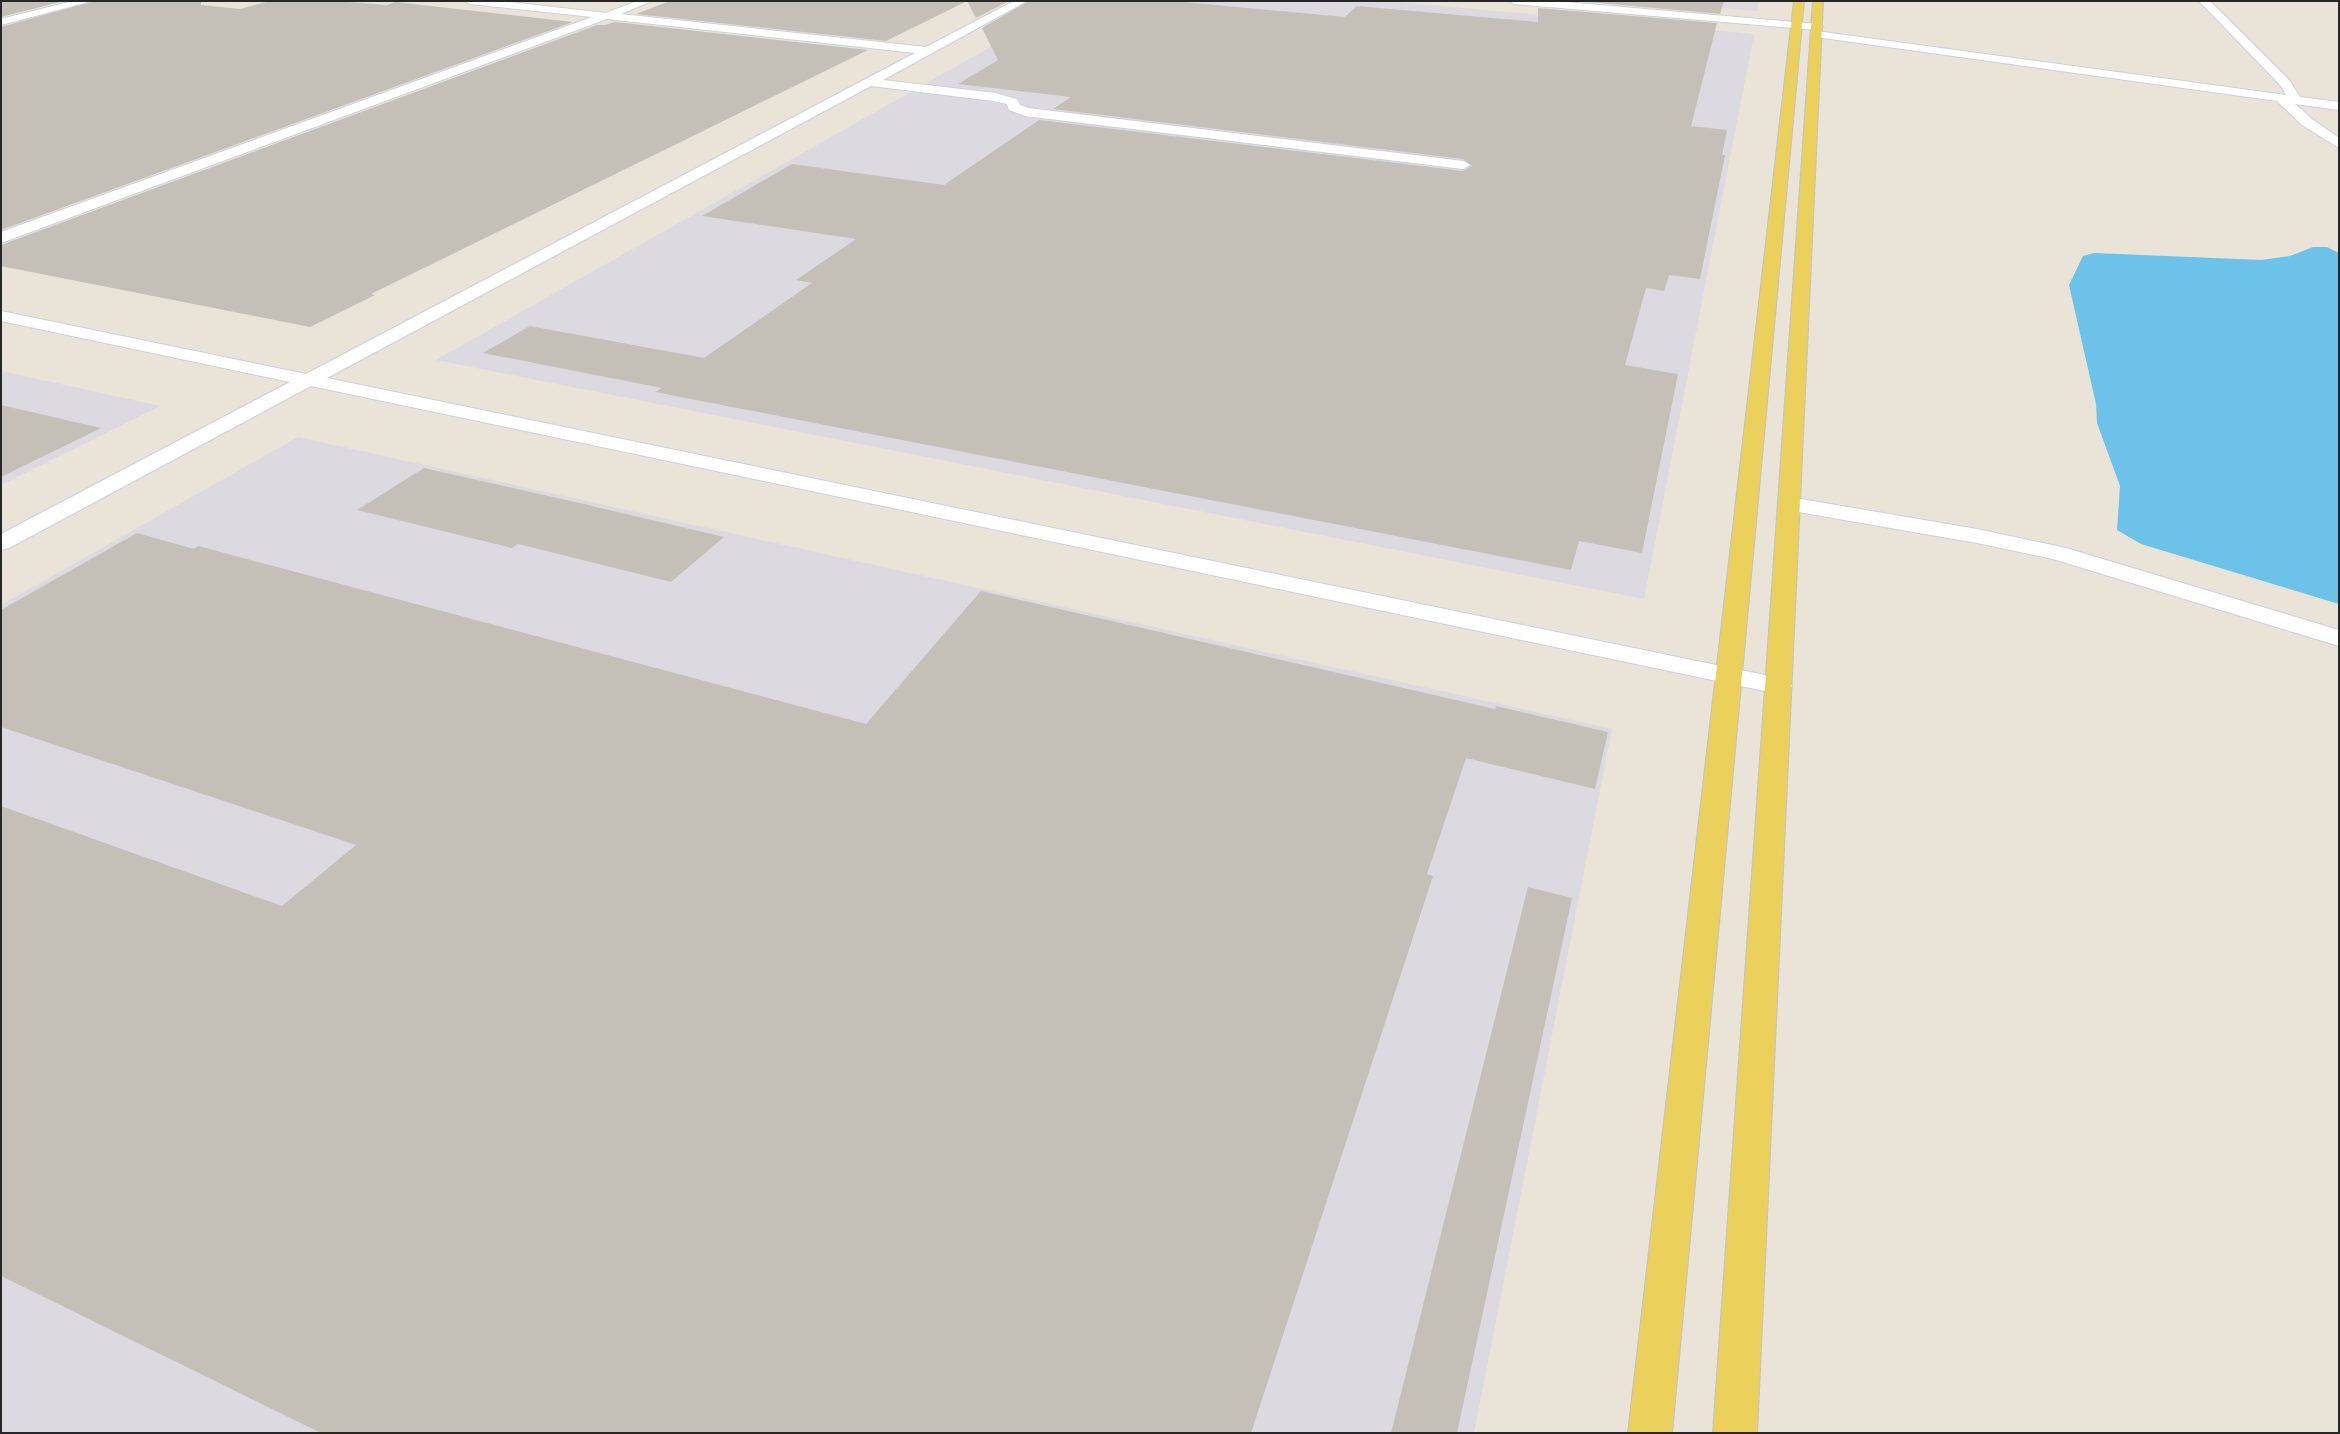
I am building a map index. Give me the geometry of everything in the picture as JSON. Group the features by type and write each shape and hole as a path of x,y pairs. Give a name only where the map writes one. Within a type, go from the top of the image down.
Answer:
{"main road":[{"path":"1735,1433 1789,504 1809,18"},
{"path":"1650,1433 1728,676 1809,18"}],"street":[{"path":"1,22 87,1"},
{"path":"470,1 928,51"},
{"path":"1,238 647,1"},
{"path":"1,543 1022,1"},
{"path":"1514,1 1809,18 2281,98 2339,106"},
{"path":"2204,1 2286,84 2295,100"},
{"path":"869,82 995,97 1012,102 1014,107 1025,112 1463,165"},
{"path":"2281,98 2307,122 2339,144"},
{"path":"1,316 1779,686"},
{"path":"1789,504 1977,536 2058,553 2339,638"}],"shaded area":[{"path":"1072,1 1385,1 1754,34 1644,599 436,360"},
{"path":"1647,1 1759,1 1757,11"},
{"path":"1,371 160,406 1,485"},
{"path":"298,437 1612,729 1474,1433 1,1433 1,605"}],"water":[{"path":"2313,247 2327,247 2339,253 2339,604 2141,544 2117,530 2120,486 2097,423 2096,404 2069,285 2083,256 2094,253 2261,260 2290,256"}],"building":[{"path":"1,1 64,1 1,17"},
{"path":"94,1 201,1 201,5 240,9 270,1 336,1 387,5 395,2 573,22 1,230 1,27"},
{"path":"670,1 967,1 886,41 636,14"},
{"path":"967,1 1009,1 976,18"},
{"path":"1029,1 1172,1 1345,17 1357,6 1538,22 1538,8 1717,23 1691,126 1727,130 1722,155 1725,155 1700,279 1669,275 1664,291 1646,288 1625,365 1678,374 1642,553 1579,541 1571,570 655,392 662,388 483,353 530,326 704,358 812,283 796,280 856,239 702,216 792,164 944,185 1039,120 1463,171 1472,166 1463,159 1053,109 1071,97 958,84 998,60 982,28"},
{"path":"1578,1 1724,1 1720,14"},
{"path":"615,22 868,50 371,294 375,295 310,327 1,266 1,245 597,25"},
{"path":"1,405 101,428 1,477"},
{"path":"424,468 724,537 671,582 518,544 512,548 357,510"},
{"path":"137,533 194,549 198,546 866,724 981,591 1495,709 1496,706 1608,732 1595,789 1466,758 1427,874 1433,876 1251,1433 321,1433 1,1276 1,806 282,906 356,845 1,727 1,610"},
{"path":"1528,887 1572,898 1457,1433 1391,1433"}]}
